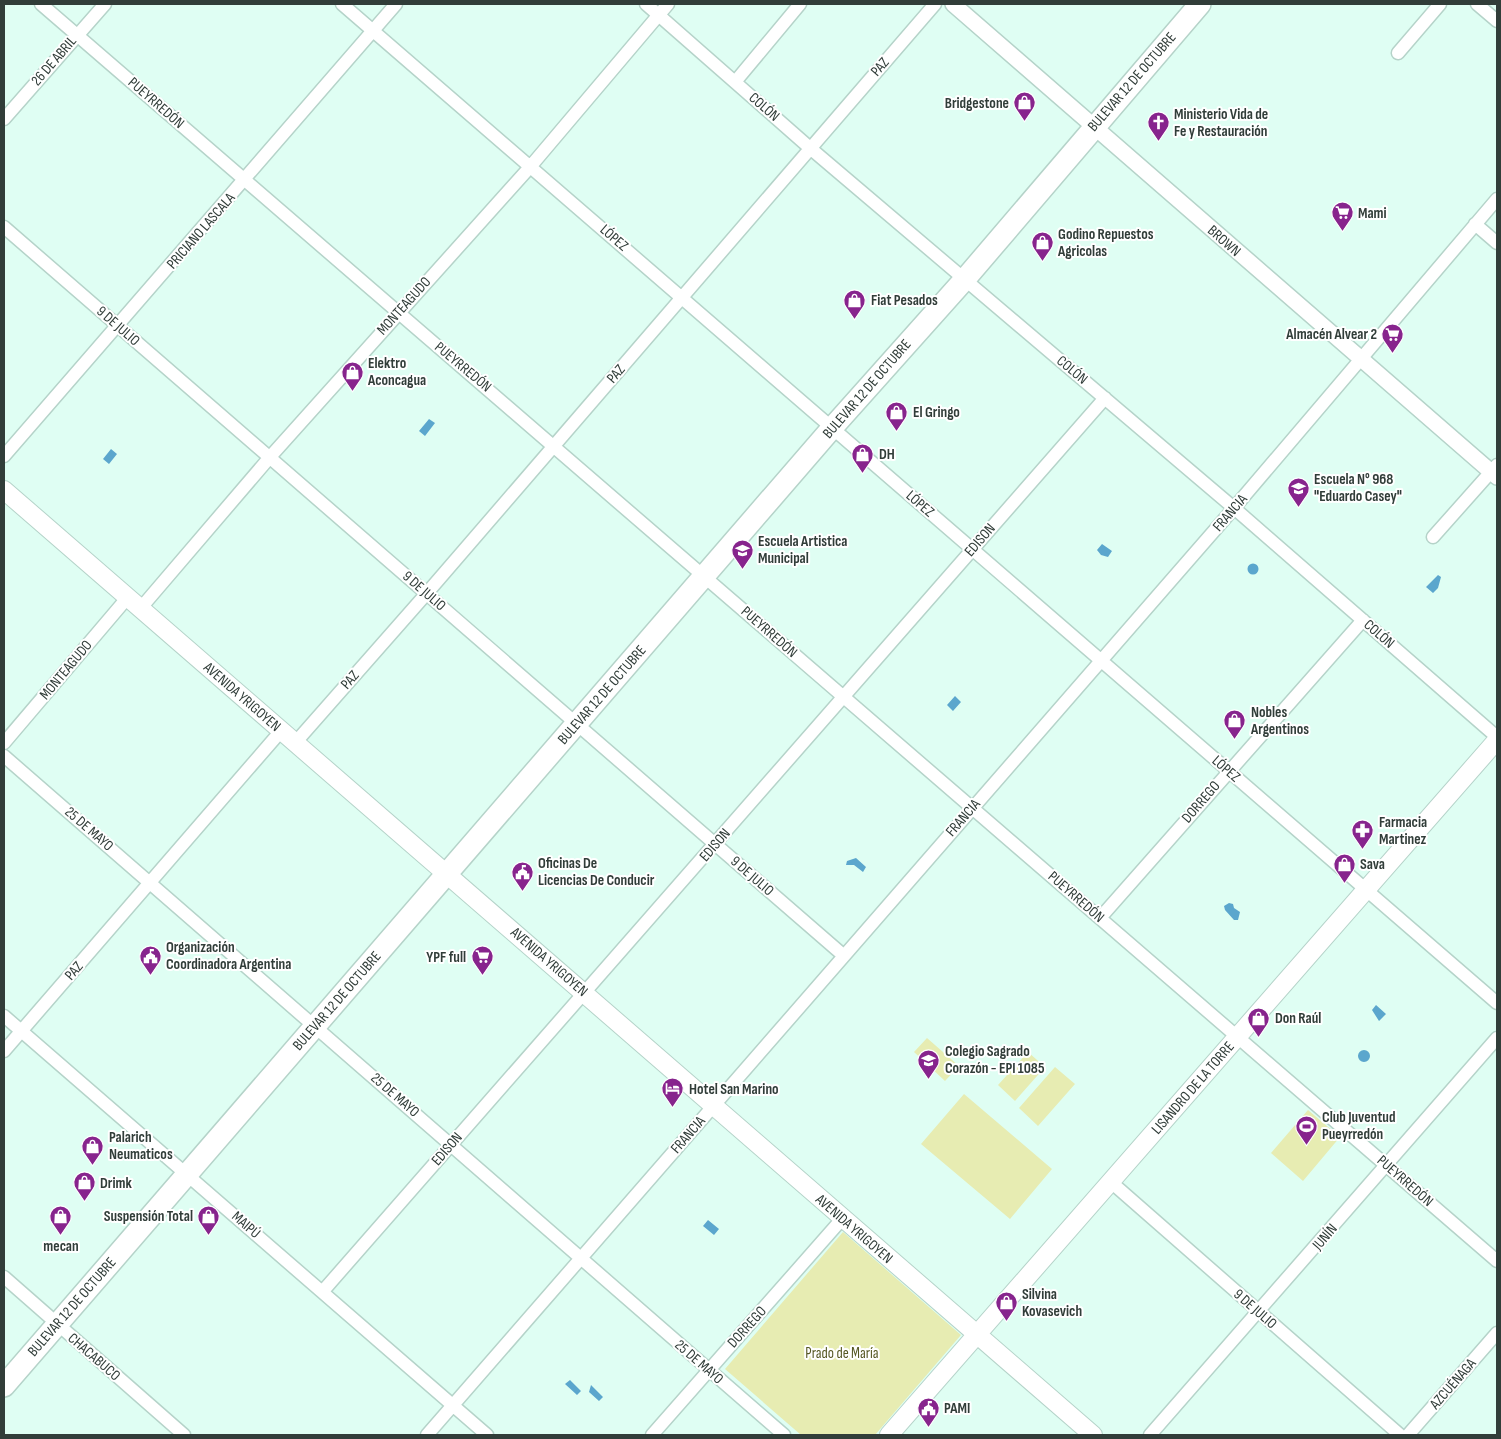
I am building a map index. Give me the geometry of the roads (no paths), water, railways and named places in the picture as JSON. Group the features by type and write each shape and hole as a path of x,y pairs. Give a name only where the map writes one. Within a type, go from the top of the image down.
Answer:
{"highway":[{"name":"BULEVAR 12 DE OCTUBRE","path":"4,1386 832,428 965,279 1200,4"}],"main road":[{"name":"AVENIDA YRIGOYEN","path":"4,490 585,993 976,1336 1093,1435"},
{"name":"LISANDRO DE LA TORRE","path":"889,1435 1497,738"}],"street":[{"name":"PUEYRREDÓN","path":"41,4 555,445 1497,1261"},
{"name":"26 DE ABRIL","path":"4,119 105,4"},
{"name":"LÓPEZ","path":"342,4 1497,1003"},
{"name":"PRICIANO LASCALA","path":"4,456 396,4"},
{"name":"COLÓN","path":"646,4 810,148 1234,508 1497,738"},
{"name":"MONTEAGUDO","path":"4,743 270,457 530,167 668,4"},
{"path":"735,82 800,4"},
{"name":"PAZ","path":"295,743 427,593 935,4"},
{"name":"BROWN","path":"953,4 1361,358 1495,471"},
{"path":"1398,53 1440,4"},
{"path":"1477,4 1497,21"},
{"name":"FRANCIA","path":"427,1435 1234,508 1497,199"},
{"path":"1475,224 1497,243"},
{"name":"9 DE JULIO","path":"4,227 843,955"},
{"name":"EDISON","path":"323,1291 716,844 1104,398"},
{"path":"1434,537 1495,471"},
{"name":"DORREGO","path":"1100,918 1363,620"},
{"name":"PAZ","path":"4,1051 281,731"},
{"name":"25 DE MAYO","path":"4,756 452,1144 784,1435"},
{"name":"MAIPÚ","path":"4,1016 487,1435"},
{"name":"JUNÍN","path":"1150,1435 1260,1312 1497,1038"},
{"name":"9 DE JULIO","path":"1111,1182 1400,1435"},
{"name":"DORREGO","path":"652,1435 842,1219"},
{"name":"CHACABUCO","path":"4,1278 184,1435"},
{"name":"AZCUÉNAGA","path":"1408,1435 1497,1333"}],"water":[{"path":"429,419 435,423 425,436 419,431"},
{"path":"111,449 117,454 109,464 103,459"},
{"path":"1102,544 1112,551 1108,557 1101,555 1097,550"},
{"path":"1253,563 1259,569 1253,575 1247,569"},
{"path":"1438,575 1441,577 1438,588 1433,593 1426,587"},
{"path":"955,696 961,702 953,711 947,705"},
{"path":"856,858 866,867 863,872 854,865 846,865 847,861"},
{"path":"1229,903 1233,904 1234,908 1240,912 1238,920 1234,920 1225,910 1224,906"},
{"path":"1376,1005 1386,1014 1379,1021 1372,1010"},
{"path":"1362,1050 1366,1050 1370,1056 1366,1062 1362,1062 1358,1058 1358,1054"},
{"path":"708,1220 719,1229 714,1235 703,1226"},
{"path":"570,1380 581,1391 577,1395 565,1384"},
{"path":"591,1385 603,1397 599,1401 589,1392"}],"place":[{"name":"Bridgestone","path":"1025,122"},
{"name":"Ministerio Vida de Fe y Restauración","path":"1158,142"},
{"name":"Mami","path":"1342,232"},
{"name":"Godino Repuestos Agricolas","path":"1042,262"},
{"name":"Fiat Pesados","path":"855,319"},
{"name":"Almacén Alvear 2","path":"1393,353"},
{"name":"Elektro Aconcagua","path":"352,391"},
{"name":"El Gringo","path":"897,431"},
{"name":"DH","path":"863,473"},
{"name":"Escuela N° 968 \"Eduardo Casey\"","path":"1298,507"},
{"name":"Escuela Artistica Municipal","path":"742,569"},
{"name":"Nobles Argentinos","path":"1235,740"},
{"name":"Farmacia Martinez","path":"1363,850"},
{"name":"Sava","path":"1344,883"},
{"name":"Oficinas De Licencias De Conducir","path":"522,891"},
{"name":"Organización Coordinadora Argentina","path":"150,975"},
{"name":"YPF full","path":"482,976"},
{"name":"Don Raúl","path":"1259,1037"},
{"name":"Colegio Sagrado Corazón - EPI 1085","path":"929,1079"},
{"name":"Hotel San Marino","path":"673,1108"},
{"name":"Club Juventud Pueyrredón","path":"1306,1145"},
{"name":"Palarich Neumaticos","path":"93,1165"},
{"name":"Drimk","path":"84,1202"},
{"name":"Suspensión Total","path":"209,1235"},
{"name":"mecan","path":"61,1236"},
{"name":"Silvina Kovasevich","path":"1006,1322"},
{"name":"PAMI","path":"928,1427"}],"park label":[{"name":"Prado de María","path":"842,1353"}]}
